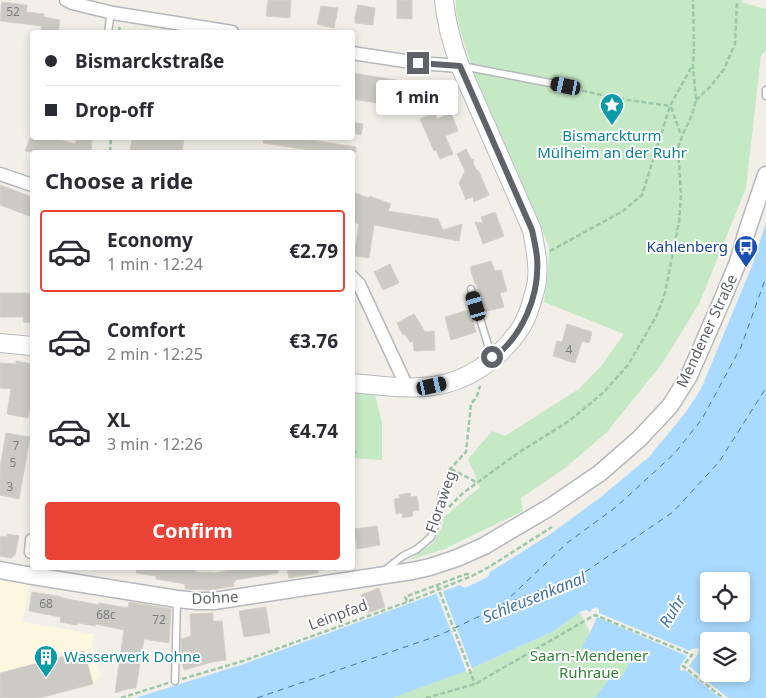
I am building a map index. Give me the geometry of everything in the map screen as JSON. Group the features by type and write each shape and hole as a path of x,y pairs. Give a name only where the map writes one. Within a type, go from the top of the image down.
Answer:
{"main road":[{"path":"355,383 407,387 432,386 449,383 480,368 501,352 518,332 530,308 537,280 537,256 532,230 460,66 451,39 444,0"},
{"path":"0,343 30,346"}],"street":[{"path":"66,0 111,12 220,30"},
{"path":"355,53 418,63 460,66"},
{"path":"0,174 30,184"},
{"name":"Mendener Straße","path":"430,568 484,546 550,508 600,473 639,438 670,406 689,376 738,262 766,175"},
{"path":"355,280 359,284 407,387"},
{"name":"Dohne","path":"0,570 197,601 430,568"}],"lane":[{"path":"108,30 111,12"},
{"path":"460,66 566,86"},
{"path":"766,90 766,96"},
{"path":"471,289 492,359"},
{"name":"Floraweg","path":"376,577 403,556 417,549 431,536 438,518 442,494"},
{"path":"175,681 177,599"}],"path":[{"path":"438,518 463,493 518,453 569,421 604,392 628,366 657,315 665,293 679,222 681,195 678,148 692,115 696,100 693,65 693,0"},
{"path":"696,100 710,87 724,69 735,44 737,0"},
{"path":"537,256 553,250 623,211 642,194 670,106 693,65"},
{"path":"566,86 615,98 670,106"},
{"path":"670,106 682,136"},
{"name":"Floraweg","path":"442,494 450,469 466,452 471,404 477,396 481,382"},
{"path":"450,469 478,483"},
{"name":"Leinpfad","path":"121,698 243,661 407,602 472,576 552,527"},
{"path":"407,602 405,597 466,574 472,576"},
{"path":"437,585 474,684"},
{"path":"426,698 474,684 584,621 598,615 692,655 683,666 723,698"}],"shaded area":[{"path":"0,578 29,584 23,622 93,634 92,645 101,676 93,684 0,698"}],"green space":[{"path":"456,0 742,0 743,3 766,9 766,51 761,55 746,188 699,304 661,365 606,433 565,468 521,498 523,511 442,550 409,560 433,543 442,527 444,517 480,487 468,459 492,431 505,436 579,389 602,365 624,334 544,302 549,247 474,73 461,33 456,12"},
{"path":"355,393 375,395 382,422 382,460 355,458"},
{"name":"Saarn-Mendener Ruhraue","path":"580,612 588,629 672,659 700,641 700,682 750,682 750,644 766,698 389,698 463,672 552,632"},
{"name":"Saarn-Mendener Ruhraue","path":"729,622 743,622 746,632 713,632"}],"water":[{"path":"766,223 766,698 595,698 613,674 622,677 629,664 613,649 602,656 588,652 582,647 599,610 592,609 591,612 586,610 580,612 552,632 463,672 392,698 135,698 244,664 460,585 465,588 488,577 490,572 552,533 602,496 649,457 686,412 701,389 752,266"}],"pier":[{"path":"442,589 473,671 467,673 436,592"},
{"path":"597,607 599,613 690,651 692,649 699,649 698,654 689,666 700,675 700,682 685,670 680,670 680,666 687,656 597,617 590,633 589,630 597,611 594,610 591,614 588,613"},
{"path":"700,682 708,682 728,698 720,698"}],"building":[{"path":"268,0 291,0 290,18 266,16"},
{"path":"397,0 412,0 412,19 397,18"},
{"path":"2,2 27,5 26,12 44,14 44,17 60,20 58,30 41,30 42,26 0,21"},
{"path":"358,5 375,8 373,25 355,23"},
{"path":"321,6 338,8 334,28 317,24"},
{"path":"355,73 420,84 416,109 355,99"},
{"path":"435,113 437,119 451,113 458,131 445,136 453,154 440,159 436,150 434,151 420,119"},
{"path":"355,123 363,124 361,135 355,134"},
{"path":"30,138 30,140 60,140 75,144 76,140 92,140 91,150 25,151"},
{"path":"132,140 184,140 182,150 130,150"},
{"path":"264,140 311,140 356,147 356,152 355,150 309,150 263,143"},
{"path":"466,149 471,159 474,160 473,163 489,195 474,202 473,197 466,200 459,183 465,171 457,154"},
{"path":"0,185 30,196 30,216 0,205"},
{"path":"355,193 369,198 370,196 391,204 388,211 438,219 443,230 462,224 459,241 374,225 369,258 355,256 359,224 355,222"},
{"path":"495,212 504,236 483,244 475,222 483,223 481,217"},
{"path":"491,261 495,271 501,270 507,291 500,293 504,307 484,312 470,267"},
{"path":"390,264 399,283 383,290 374,272"},
{"path":"0,293 30,293 30,323 23,322 23,317 0,317"},
{"path":"472,309 476,332 451,340 445,317"},
{"path":"414,314 425,332 434,331 435,350 414,351 413,341 410,342 405,334 403,335 397,323"},
{"path":"567,324 592,332 589,343 582,341 575,363 553,356 557,341 562,342"},
{"path":"16,361 30,364 30,412 28,418 7,414 11,389 0,388 0,363 16,364"},
{"path":"6,433 30,437 19,499 0,495 0,468"},
{"path":"410,493 411,497 417,496 419,510 412,511 413,516 403,518 402,513 396,514 394,499 400,498 399,495"},
{"path":"377,526 380,545 357,549 355,529"},
{"path":"7,534 19,536 15,555 11,558 0,556 0,536 7,537"},
{"path":"137,570 195,570 195,572 215,573 232,570 278,570 278,573 235,580 233,582 234,586 209,590 185,589 185,584 136,573"},
{"path":"287,570 318,570 318,573 289,578"},
{"path":"379,588 385,607 367,613 361,595"},
{"path":"32,592 99,605 99,603 128,608 129,602 171,609 169,643 144,639 136,688 115,693 124,630 95,624 95,626 78,623 77,625 60,622 61,617 29,611"},
{"path":"266,607 270,633 244,637 239,611"},
{"path":"213,613 213,621 222,621 226,660 184,670 181,659 181,639 191,636 190,614"},
{"name":"Wasserwerk Dohne","path":"84,651 93,684 39,698 0,698 0,673"}],"ferry route":[{"path":"503,604 567,543 616,507 675,453 702,419 741,347 766,277"},
{"path":"257,698 440,635 503,605 585,572 673,512 719,462 766,388"}],"place":[{"name":"Bismarckturm Mülheim an der Ruhr","path":"612,126"},
{"name":"Kahlenberg","path":"746,268"},
{"name":"Wasserwerk Dohne","path":"46,678"}],"route":[{"path":"418,63 460,66 532,230 537,256 537,280 530,308 518,332 501,352 492,359 492,357"}],"water label":[{"name":"Schleusenkanal","path":"534,597"},
{"name":"Ruhr","path":"672,611"}]}
